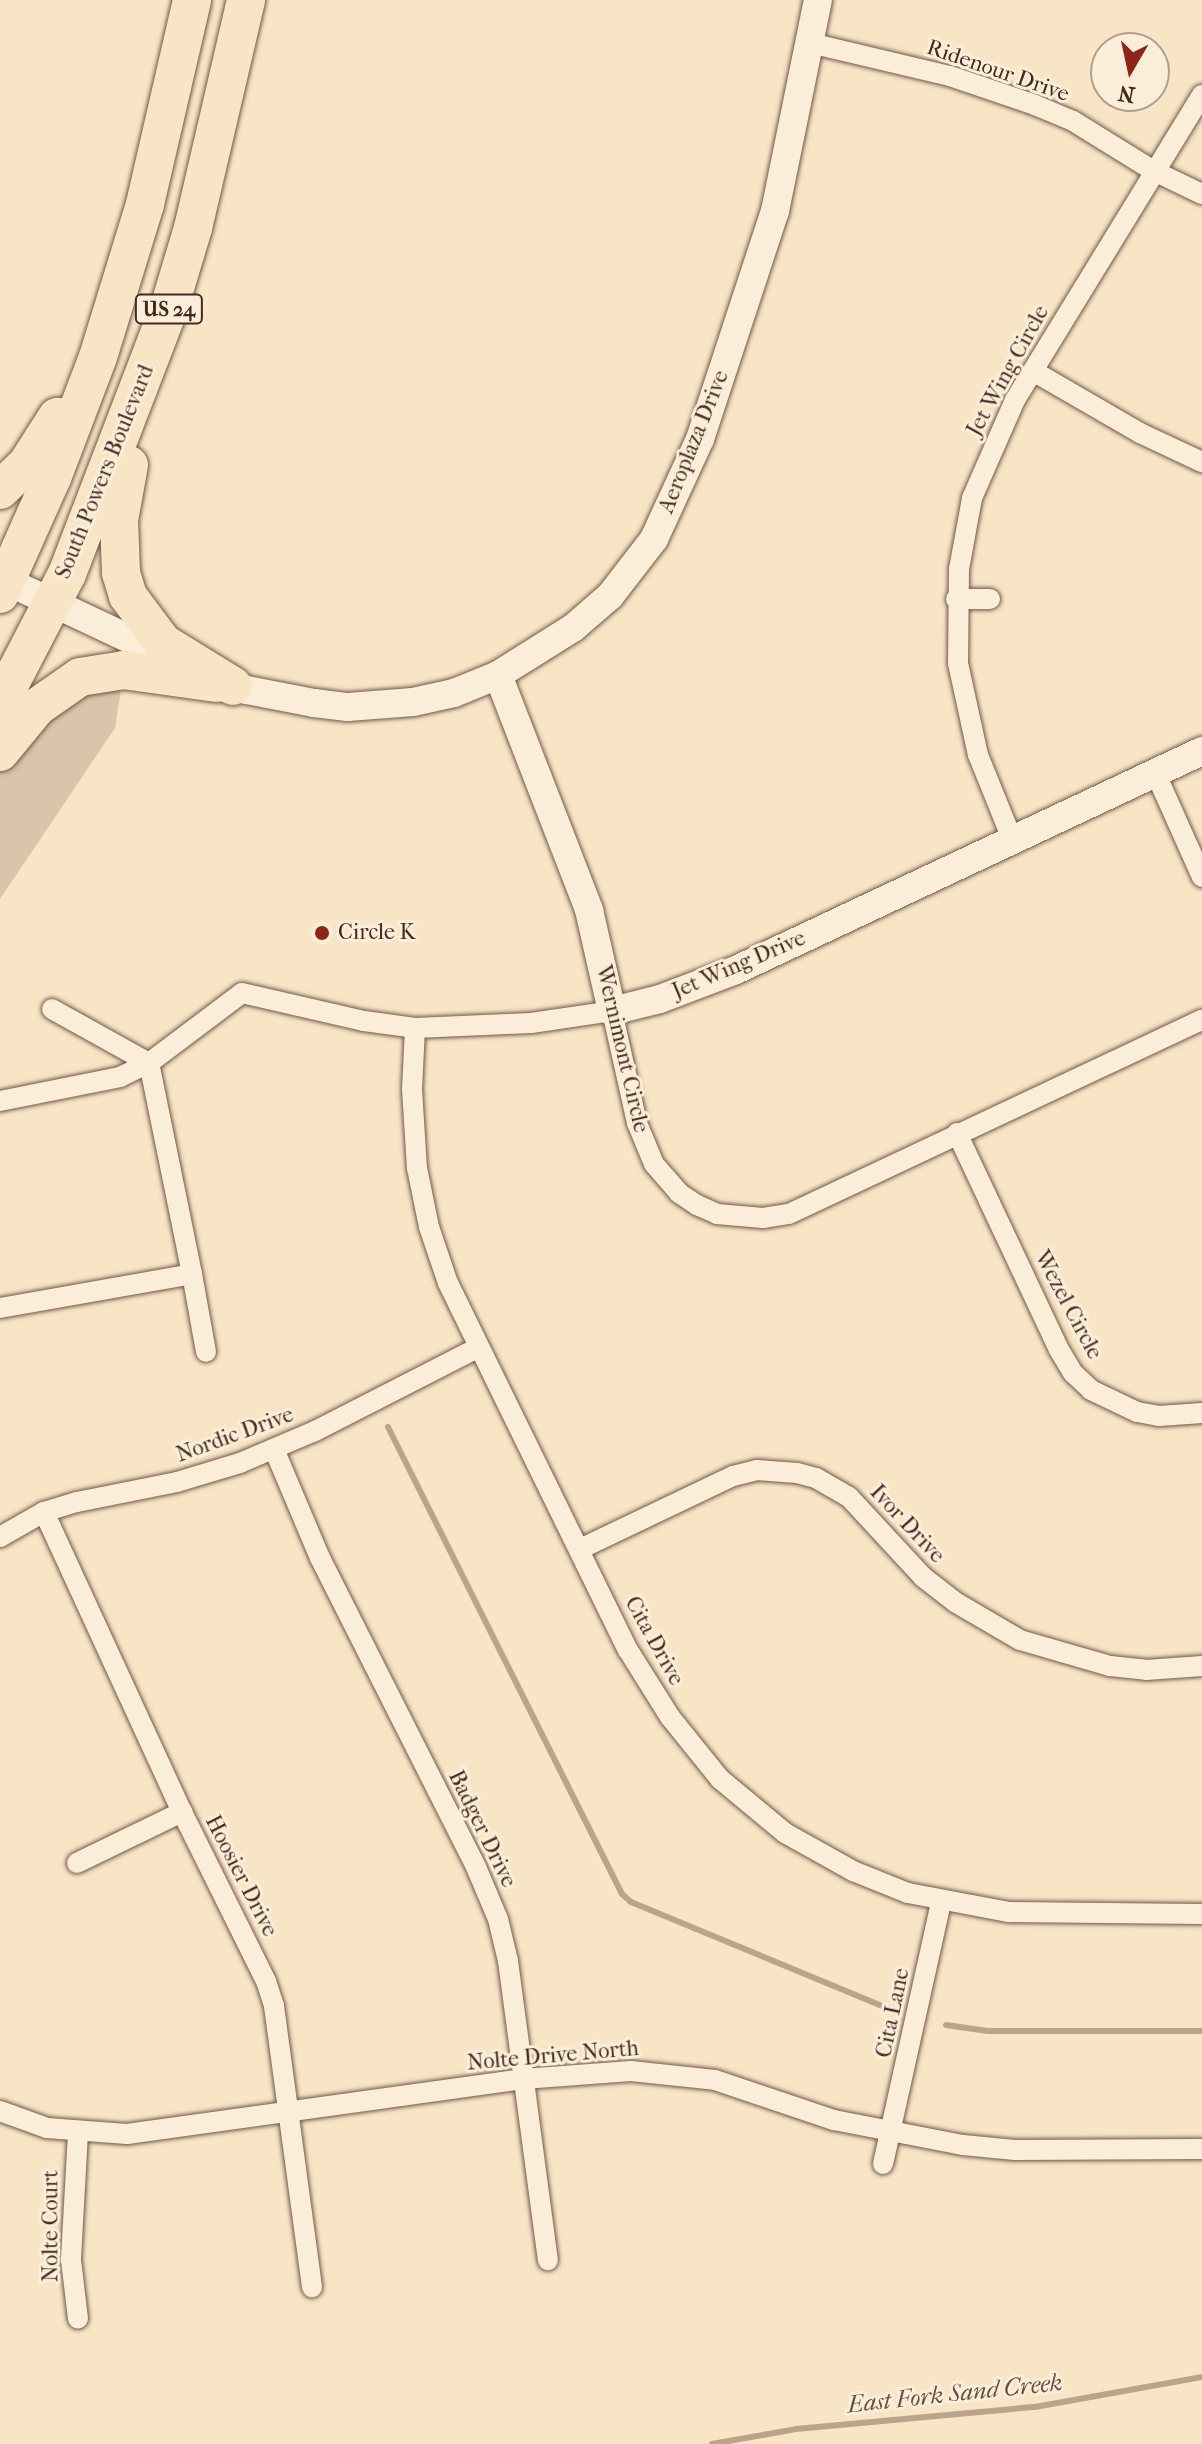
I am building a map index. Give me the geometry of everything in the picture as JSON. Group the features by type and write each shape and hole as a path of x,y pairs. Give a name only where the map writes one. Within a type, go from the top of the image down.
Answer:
{"highway":[{"name":"US 24","path":"2,584 52,478 98,357 145,204 192,0"},
{"name":"South Powers Boulevard","path":"0,703 51,605 104,484 169,308 200,200 246,0"},
{"path":"0,490 11,483 42,444 90,352 126,270"},
{"path":"169,308 122,494 121,573 128,596 163,643 233,686"},
{"path":"0,752 37,707 80,677 124,670 233,686"}],"main road":[{"name":"Aeroplaza Drive","path":"2,584 233,686 281,699 348,707 380,706 454,693 498,675 573,628 610,596 654,539 700,439 764,249 788,155 818,0"},
{"name":"Wernimont Circle","path":"498,675 589,910 612,1011"},
{"name":"Jet Wing Drive","path":"612,1011 660,999 736,970 1202,751"}],"street":[{"name":"Ridenour Drive","path":"810,43 950,76 1035,105 1073,121 1154,171 1202,194"},
{"name":"Jet Wing Circle","path":"1012,839 991,791 967,719 958,663 956,599 972,498 999,431 1033,371 1202,95"},
{"path":"1033,371 1140,433 1202,462"},
{"path":"956,599 990,599"},
{"path":"1155,772 1202,877"},
{"name":"Jet Wing Drive","path":"149,1063 242,993 364,1021 415,1028 531,1023 612,1011"},
{"path":"52,1009 149,1063 206,1352"},
{"name":"Wernimont Circle","path":"612,1011 644,1145 654,1164 679,1193 717,1214 763,1218 789,1214 1202,1020"},
{"name":"Cita Drive","path":"415,1028 412,1089 417,1168 438,1254 477,1348 628,1650 651,1689 720,1779 761,1816 827,1858 881,1883 941,1902 1020,1913 1202,1914"},
{"path":"0,1101 120,1077 149,1063"},
{"name":"Wezel Circle","path":"957,1133 1058,1348 1073,1373 1091,1390 1137,1412 1159,1416 1202,1413"},
{"path":"0,1308 192,1274"},
{"name":"Nordic Drive","path":"0,1537 44,1512 211,1473 274,1449 477,1348"},
{"name":"Badger Drive","path":"274,1449 351,1622 488,1894 508,1961 548,2260"},
{"name":"Ivor Drive","path":"580,1549 733,1476 757,1470 797,1473 816,1478 849,1497 923,1577 955,1602 1020,1640 1110,1666 1146,1670 1202,1666"},
{"name":"Hoosier Drive","path":"44,1512 182,1812 266,1981 274,2006 312,2287"},
{"path":"77,1863 182,1812"},
{"name":"Cita Lane","path":"883,2164 941,1902"},
{"name":"Nolte Drive North","path":"0,2111 47,2128 78,2133 127,2134 523,2079 631,2071 689,2075 741,2088 834,2120 891,2134 1015,2150 1202,2149"},
{"name":"Nolte Court","path":"78,2133 71,2260 78,2319"}],"shaded area":[{"path":"124,670 115,728 0,899 0,756 24,723"}],"waterway":[{"path":"388,1427 622,1894 631,1902 889,2009"},
{"path":"946,2025 988,2031 1202,2031"},
{"name":"East Fork Sand Creek","path":"712,2444 796,2429 1035,2407 1202,2377"}],"place":[{"name":"Circle K","path":"322,933"}]}
